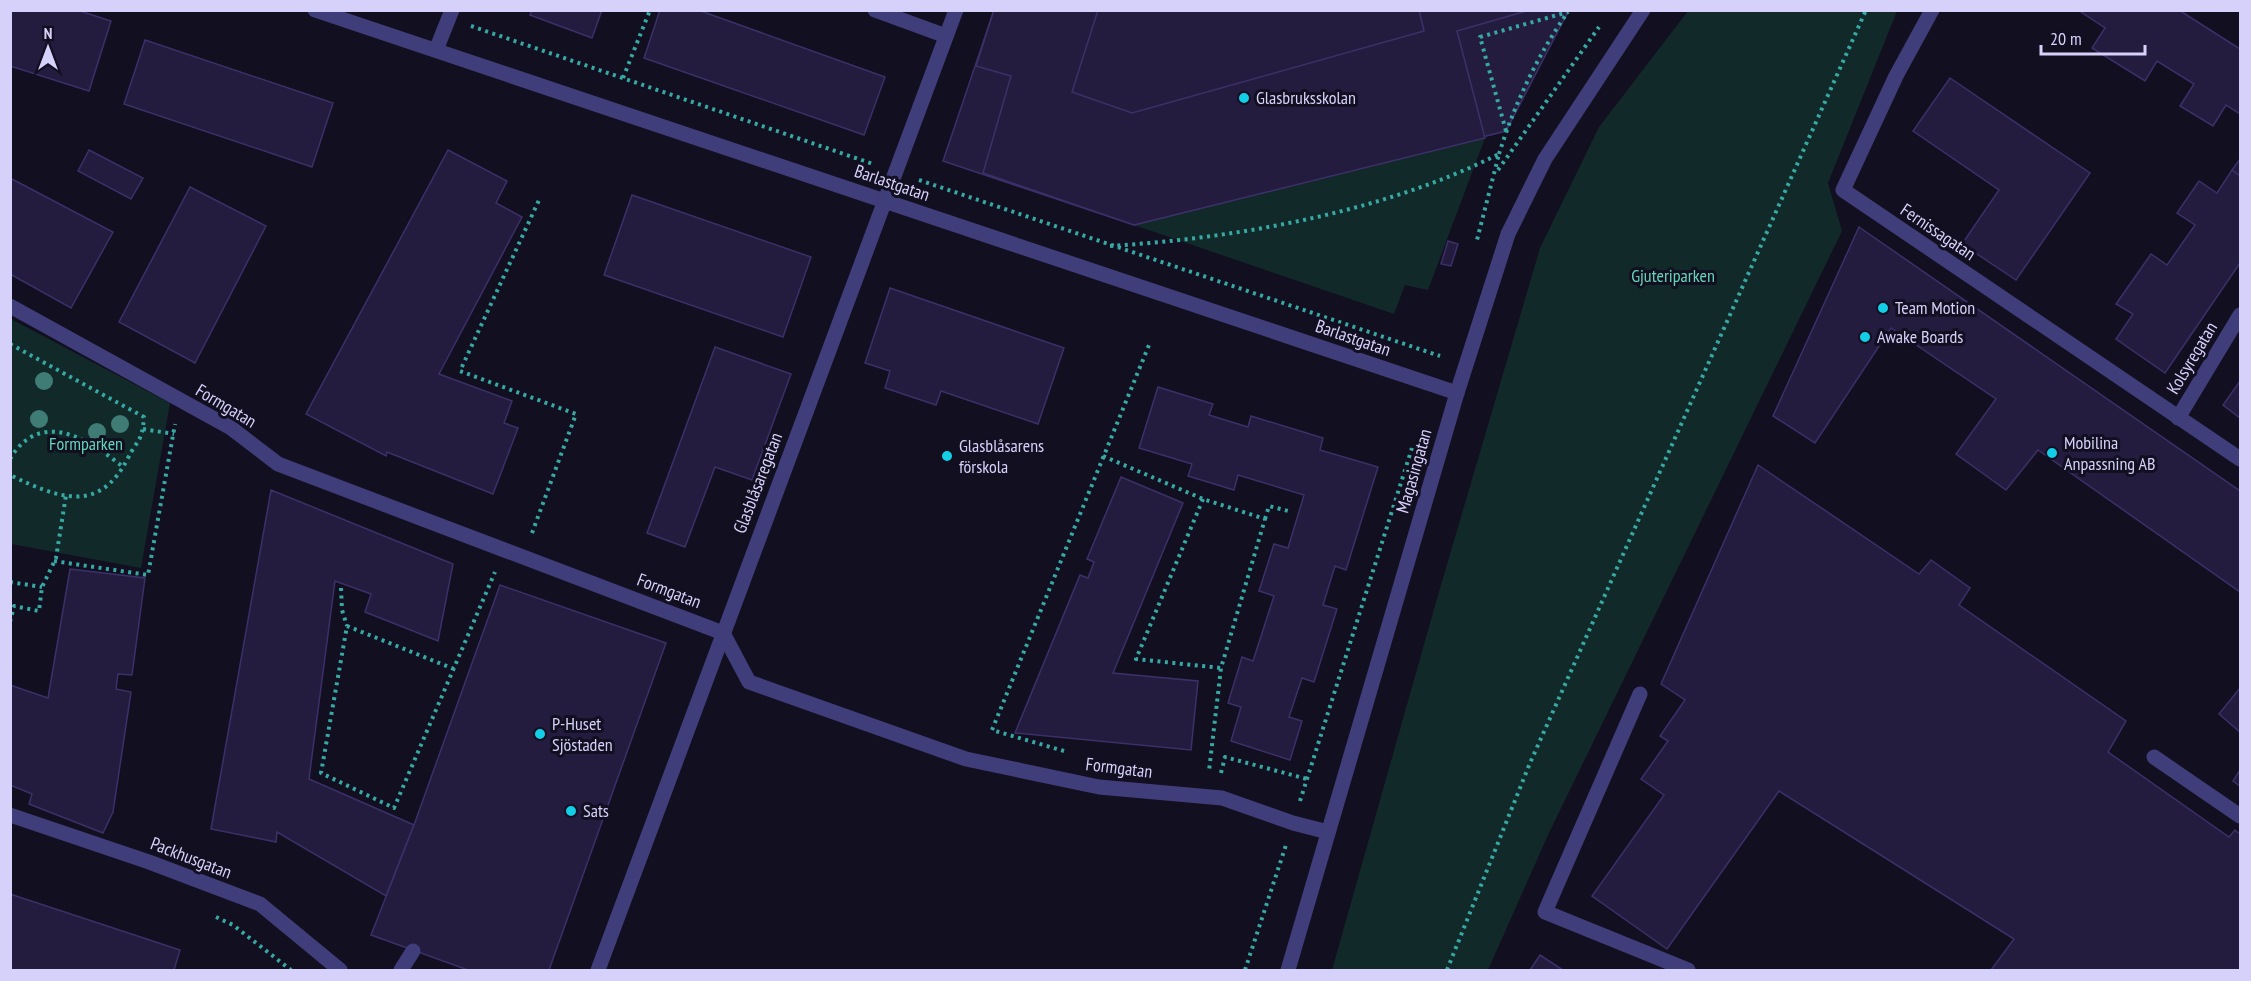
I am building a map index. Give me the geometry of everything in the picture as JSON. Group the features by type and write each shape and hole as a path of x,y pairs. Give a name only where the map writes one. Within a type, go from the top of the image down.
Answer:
{"street":[{"name":"Barlastgatan","path":"315,10 1457,393"},
{"path":"875,10 946,36"},
{"name":"Glasblåsaregatan","path":"598,970 956,10"},
{"name":"Magasingatan","path":"1287,970 1457,393 1508,234 1545,159 1627,30 1643,10"},
{"name":"Fernissagatan","path":"1932,10 1896,76 1843,190 2178,418"},
{"path":"436,50 451,15"},
{"name":"Formgatan","path":"10,306 231,428 278,464 723,633 748,682 966,759 1098,787 1222,798 1293,823 1328,832"},
{"name":"Kolsyregatan","path":"2241,315 2178,418 2241,459"},
{"path":"1640,694 1545,912 1688,970"},
{"path":"2154,757 2241,816"},
{"name":"Packhusgatan","path":"10,815 149,862 260,904 340,970"},
{"path":"401,970 413,951"}],"path":[{"path":"623,78 650,10"},
{"path":"1447,970 1530,763 1866,10"},
{"path":"1506,131 1480,37 1568,11"},
{"path":"1474,250 1506,131 1556,30 1568,11"},
{"path":"451,15 623,78 1110,246 1440,356"},
{"path":"1496,173 1605,18"},
{"path":"1110,246 1180,239 1296,221 1368,203 1436,181 1499,154"},
{"path":"523,556 576,414 460,371 540,198"},
{"path":"10,344 144,417 142,438 109,487 96,495 53,494 10,475"},
{"path":"1067,752 992,730 1149,345"},
{"path":"1431,385 1443,347"},
{"path":"54,561 148,575 180,400"},
{"path":"143,429 174,434"},
{"path":"10,459 28,436 54,432 76,435 100,447 123,467"},
{"path":"1245,970 1414,440"},
{"path":"1103,456 1203,499 1265,519"},
{"path":"10,622 14,606 39,611 42,587 54,561 66,495"},
{"path":"1203,499 1136,659 1221,668"},
{"path":"1292,512 1269,506 1221,668 1208,775 1220,776 1225,757 1307,779"},
{"path":"341,588 342,610 347,626 321,773 394,808 504,550"},
{"path":"10,582 42,587"},
{"path":"347,626 454,669"},
{"path":"213,916 233,925 291,970"}],"green space":[{"name":"Gjuteriparken","path":"1688,11 1897,11 1828,183 1842,231 1548,835 1488,970 1332,970 1436,602 1540,248 1599,127"},
{"path":"1485,138 1428,290 1405,285 1394,314 1134,225"},
{"name":"Formparken","path":"11,319 170,403 141,568 11,544"}],"building":[{"path":"10,10 77,10 111,21 89,91 10,66"},
{"path":"532,10 602,10 592,38 530,15"},
{"path":"660,10 698,10 885,77 864,135 644,58"},
{"name":"Glasbruksskolan","path":"994,10 1569,10 1506,131 1134,225 943,161"},
{"name":"Glasbruksskolan","path":"994,10 1098,10 1072,92 1132,113 1424,31 1419,10 1530,10 1457,31 1485,138 1134,225 983,173 1011,76 976,66"},
{"path":"2078,10 2179,10 2240,49 2240,114 2226,105 2213,126 2180,106 2194,84 2157,61 2145,81 2092,48 2105,28"},
{"path":"145,40 333,103 312,167 124,104"},
{"path":"1950,78 2090,173 2016,280 1962,244 1999,190 1913,131"},
{"path":"89,150 143,178 131,199 78,171"},
{"path":"448,150 507,181 496,203 522,217 439,374 512,401 504,423 518,428 493,494 387,452 386,456 306,414"},
{"path":"2240,159 2240,176 2232,170"},
{"path":"2232,170 2240,176 2240,263 2165,373 2116,339 2133,314 2116,304 2151,254 2167,265 2195,225 2177,213 2199,181 2217,193"},
{"path":"10,178 113,232 71,308 10,274"},
{"path":"190,187 266,226 195,363 119,322"},
{"path":"632,195 811,257 783,337 604,275"},
{"path":"1859,227 2240,491 2240,592 2038,450 2006,490 1956,454 1996,399 1891,328 1815,443 1773,416"},
{"path":"1448,241 1458,244 1451,266 1441,264"},
{"path":"890,288 1064,348 1038,424 941,391 936,405 885,388 890,371 865,363"},
{"path":"715,347 791,374 752,480 715,467 685,547 647,533"},
{"path":"2240,381 2240,418 2223,405"},
{"path":"1158,387 1213,404 1209,415 1248,427 1251,416 1323,438 1320,450 1378,467 1346,570 1335,566 1323,605 1337,609 1314,682 1302,678 1289,717 1302,721 1290,760 1231,741 1241,707 1228,703 1242,657 1253,661 1274,596 1259,591 1274,544 1288,548 1304,495 1238,475 1234,490 1188,476 1192,464 1139,448"},
{"path":"1758,465 1919,574 1931,560 1970,588 1959,605 2126,721 2108,752 2229,837 2235,830 2240,834 2240,970 1991,970 2014,939 1779,791 1667,949 1592,896 1664,795 1641,779 1668,741 1660,736 1685,700 1661,684"},
{"path":"1121,477 1183,503 1113,673 1198,681 1191,750 1015,733 1080,575 1088,578 1094,562 1087,559"},
{"path":"271,490 453,564 438,641 365,612 371,594 335,581 309,779 414,825 386,896 277,832 276,842 211,829"},
{"path":"70,569 145,578 132,675 118,674 116,689 131,692 113,812 103,833 29,804 32,794 10,785 10,685 48,698"},
{"name":"P-Huset Sjöstaden","path":"500,585 666,643 549,970 468,970 371,935 414,825"},
{"path":"2240,688 2240,732 2219,714"},
{"path":"2240,770 2240,786 2233,781"},
{"path":"10,894 180,950 174,970 10,970"},
{"path":"1540,955 1563,970 1530,970"}],"place":[{"name":"Glasbruksskolan","path":"1244,98"},
{"name":"Team Motion","path":"1883,308"},
{"name":"Awake Boards","path":"1865,337"},
{"name":"Mobilina Anpassning AB","path":"2052,453"},
{"name":"Glasblåsarens förskola","path":"947,456"},
{"name":"P-Huset Sjöstaden","path":"540,734"},
{"name":"Sats","path":"571,811"}]}
